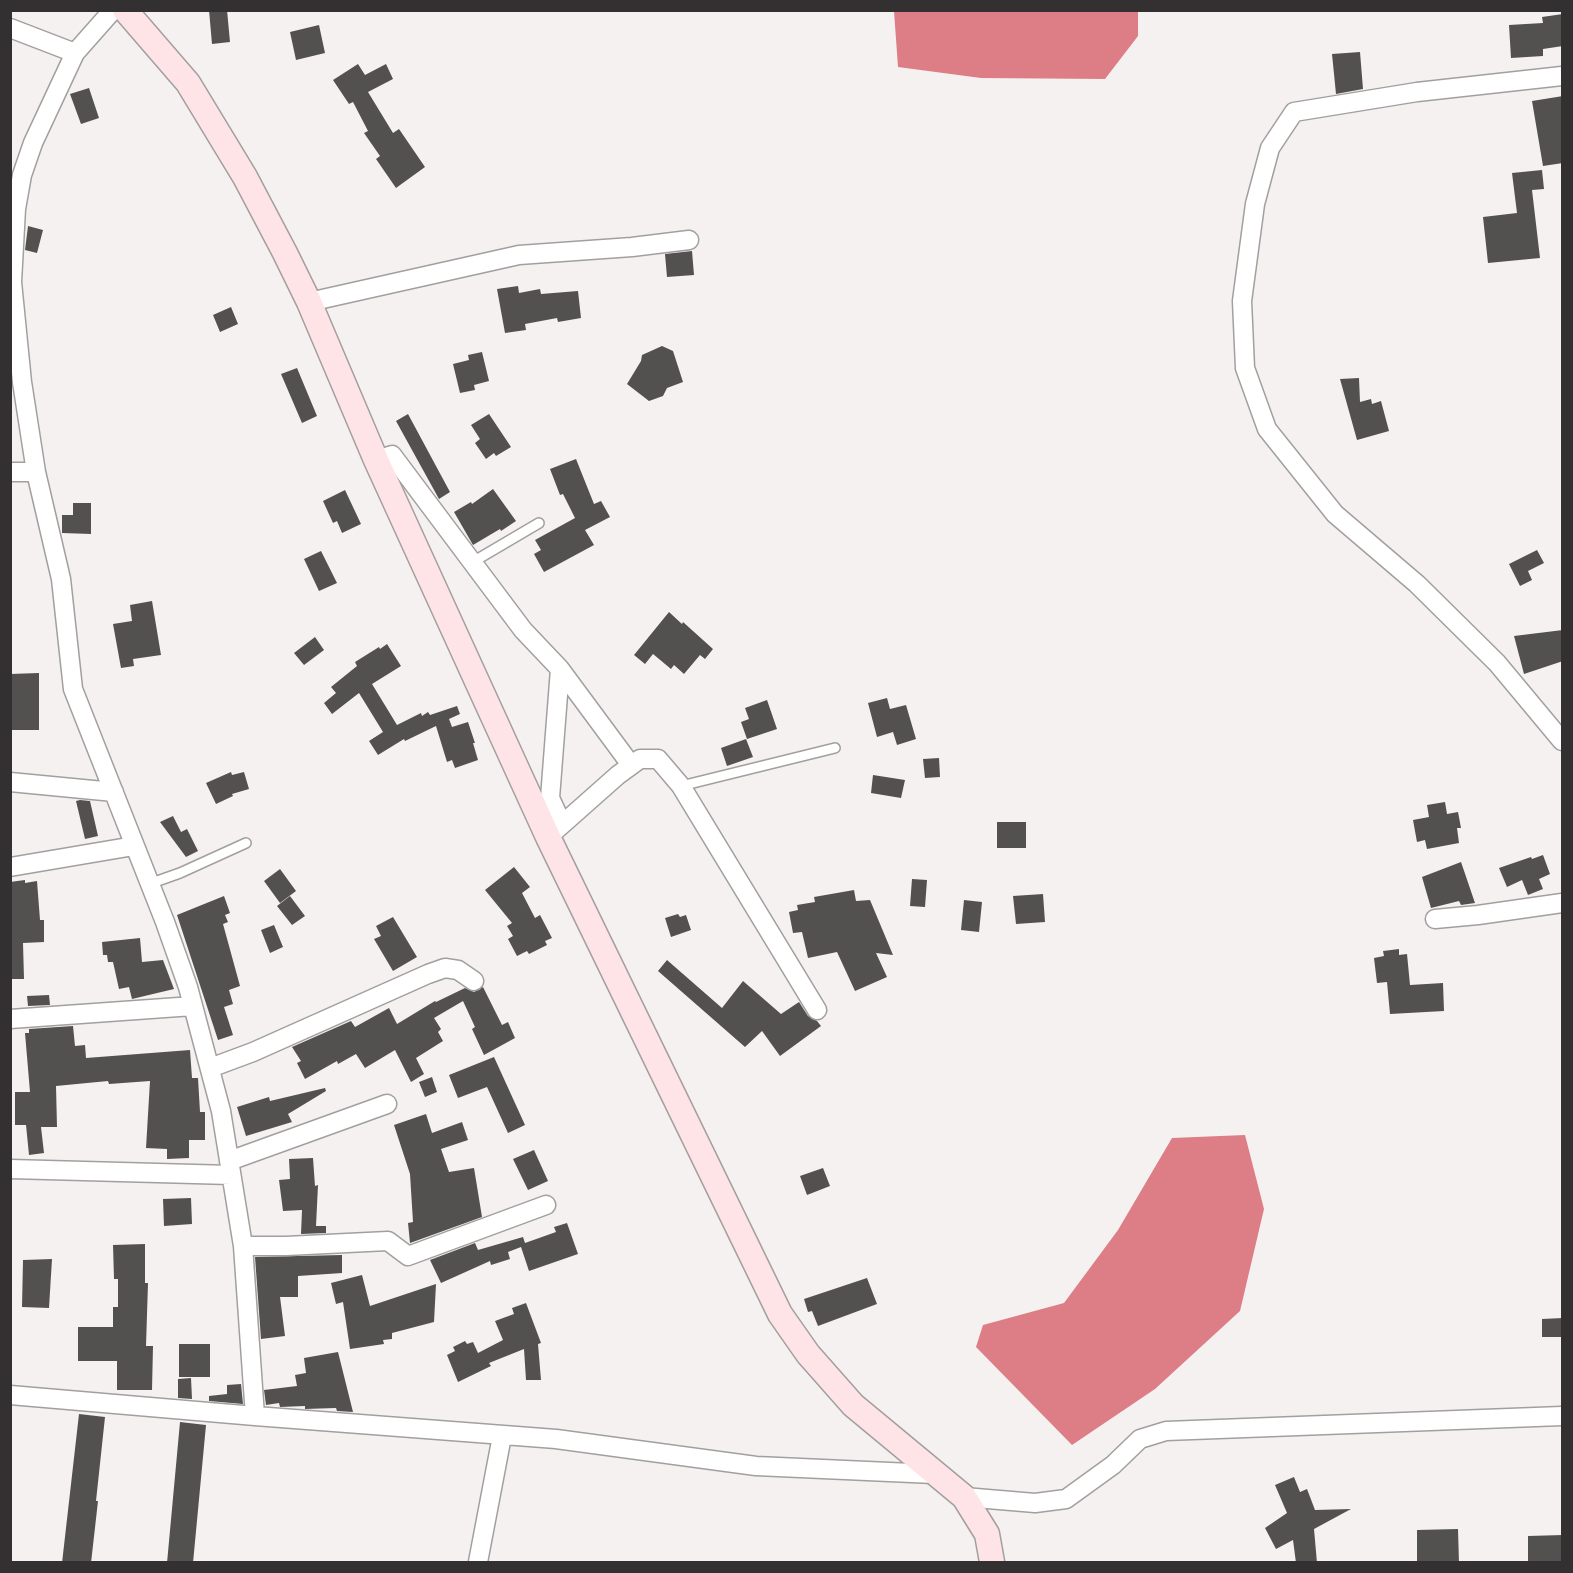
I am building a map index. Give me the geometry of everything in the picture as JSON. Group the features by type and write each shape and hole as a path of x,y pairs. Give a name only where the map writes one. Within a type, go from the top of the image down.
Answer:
{"street":[{"path":"112,10 75,53 33,143 22,175 16,209 12,282 22,382 36,472 61,579 73,689 165,922 194,1006 221,1111 243,1246 255,1416"},
{"path":"125,10 188,82 245,177 309,302 376,460 555,830 780,1314 808,1353 854,1405 964,1497 987,1534 992,1563"},
{"path":"10,28 75,53"},
{"path":"1563,76 1417,92 1294,112 1270,148 1255,204 1242,301 1245,368 1267,429 1335,514 1417,584 1497,663 1563,741"},
{"path":"309,302 519,255 632,248 689,240"},
{"path":"376,460 392,456 523,630 560,669 631,765"},
{"path":"10,472 36,472"},
{"path":"555,830 550,798 560,669"},
{"path":"555,830 631,765 640,759 658,759 681,786 816,1010"},
{"path":"10,782 114,792"},
{"path":"10,867 134,846"},
{"path":"1435,919 1563,903"},
{"path":"210,1068 253,1052 445,968 458,970 474,981"},
{"path":"10,1019 194,1006"},
{"path":"10,1169 230,1168 387,1104"},
{"path":"243,1246 388,1241 408,1256 546,1205"},
{"path":"10,1395 556,1439 756,1466 934,1474"},
{"path":"964,1497 1035,1503 1066,1499 1113,1465 1140,1439 1166,1431 1563,1416"},
{"path":"478,1563 502,1436"}],"lane":[{"path":"471,562 539,523"},
{"path":"681,786 835,748"},
{"path":"149,884 180,873 246,843"}],"shaded area":[{"path":"894,11 1138,11 1138,36 1105,79 981,78 898,67"},
{"path":"1245,1135 1264,1209 1240,1311 1155,1389 1072,1445 976,1347 983,1325 1064,1303 1118,1230 1172,1138"}],"building":[{"path":"209,10 227,10 230,42 212,44"},
{"path":"1563,14 1563,46 1543,49 1543,56 1511,58 1509,25 1543,23 1542,17"},
{"path":"319,25 325,53 296,60 290,32"},
{"path":"1360,52 1363,89 1336,94 1332,54"},
{"path":"358,64 365,75 386,64 393,79 368,92 393,133 399,129 425,167 396,188 376,159 380,156 364,133 368,131 353,102 349,104 333,80"},
{"path":"89,88 99,118 81,124 70,94"},
{"path":"1563,96 1563,163 1543,166 1532,101"},
{"path":"1542,170 1544,189 1532,190 1540,258 1488,263 1483,217 1517,213 1512,173"},
{"path":"28,226 43,230 37,253 25,250"},
{"path":"692,251 694,275 667,277 665,254"},
{"path":"518,286 519,293 540,289 541,294 578,291 581,318 558,322 557,318 525,324 526,330 505,333 497,289"},
{"path":"231,307 238,324 220,332 213,315"},
{"path":"662,346 673,351 683,382 667,388 663,396 649,401 627,384 641,361 642,355"},
{"path":"482,352 489,381 474,385 475,390 460,393 453,364 469,360 468,355"},
{"path":"297,368 317,416 302,423 281,374"},
{"path":"1359,378 1360,402 1371,399 1372,404 1381,401 1389,431 1357,440 1340,379"},
{"path":"408,414 450,492 439,499 396,421"},
{"path":"489,414 511,447 496,456 494,453 486,459 475,443 480,439 471,425"},
{"path":"576,459 594,504 601,501 610,517 585,530 594,545 544,572 534,554 541,550 535,540 575,518 563,494 560,495 550,469"},
{"path":"493,489 516,521 473,545 454,512 471,502 472,504"},
{"path":"345,490 361,524 342,533 337,521 333,523 323,501"},
{"path":"73,503 91,503 91,534 62,533 62,515 73,515"},
{"path":"1537,550 1544,563 1528,571 1532,580 1520,586 1509,564"},
{"path":"321,551 337,583 319,591 304,559"},
{"path":"152,601 161,655 133,659 134,666 121,668 113,624 132,621 130,605"},
{"path":"669,612 713,649 705,659 700,655 684,674 674,665 671,669 653,654 645,664 634,655"},
{"path":"1563,630 1563,661 1524,674 1514,636"},
{"path":"315,637 324,650 304,665 294,653"},
{"path":"387,644 401,666 372,684 397,725 421,713 422,716 428,712 430,715 457,706 460,714 449,719 452,727 468,722 478,760 455,768 452,760 447,762 436,726 405,741 404,739 378,755 369,741 383,732 359,693 332,714 324,703 336,693 331,687 357,666 355,662"},
{"path":"39,673 39,730 10,730 10,674"},
{"path":"887,698 890,709 906,705 916,739 897,745 893,732 877,737 868,703"},
{"path":"767,700 777,729 747,739 741,722 749,719 745,708"},
{"path":"746,739 753,757 727,766 721,748"},
{"path":"939,758 940,777 925,778 923,759"},
{"path":"231,772 232,775 244,772 249,789 232,794 233,796 216,804 206,783"},
{"path":"873,775 905,780 901,798 871,793"},
{"path":"76,801 90,801 98,836 85,839"},
{"path":"1445,802 1447,814 1458,812 1461,828 1457,828 1459,843 1427,849 1425,840 1417,842 1413,820 1429,817 1427,805"},
{"path":"173,816 181,832 187,829 198,851 186,857 160,822"},
{"path":"997,822 1026,822 1026,848 997,848"},
{"path":"1543,855 1550,874 1539,879 1543,889 1528,895 1522,880 1507,887 1499,868"},
{"path":"1461,862 1475,903 1461,905 1459,901 1431,908 1422,877"},
{"path":"514,867 530,887 522,893 535,918 540,915 552,938 545,941 547,945 529,954 527,951 517,956 508,939 513,936 507,926 512,923 485,890"},
{"path":"280,869 296,891 280,903 264,881"},
{"path":"912,879 927,880 925,907 910,906"},
{"path":"25,880 25,883 37,881 40,920 44,920 44,942 23,943 24,979 10,979 10,882"},
{"path":"854,890 856,901 870,900 893,955 876,953 887,977 855,991 837,952 808,958 802,932 793,933 789,912 798,910 797,905 815,902 814,897"},
{"path":"1043,894 1045,922 1016,924 1013,896"},
{"path":"224,896 230,913 225,915 228,922 223,924 240,986 229,990 233,1004 224,1007 233,1035 218,1040 177,915"},
{"path":"290,896 305,916 292,925 277,906"},
{"path":"964,900 982,902 979,932 961,930"},
{"path":"678,914 680,917 686,915 691,930 671,937 665,918"},
{"path":"393,917 417,957 393,971 374,939 381,936 376,926"},
{"path":"274,925 283,947 270,953 261,930"},
{"path":"140,938 142,962 163,960 174,989 132,999 129,987 119,989 113,962 108,962 107,955 103,955 102,942"},
{"path":"1399,949 1399,955 1407,954 1410,985 1443,983 1444,1011 1390,1014 1387,982 1377,983 1374,958 1384,956 1383,951"},
{"path":"667,960 722,1008 743,981 781,1014 799,1002 808,1016 821,1026 780,1056 762,1031 745,1047 658,971"},
{"path":"483,987 502,1025 508,1022 515,1038 484,1055 463,1001 434,1018 441,1029 438,1032 443,1041 416,1058 424,1074 411,1082 395,1050 365,1068 356,1054 338,1064 337,1061 305,1079 297,1063 301,1061 292,1047 351,1021 355,1027 389,1008 397,1024 435,1001 465,988 474,992"},
{"path":"49,995 50,1005 28,1006 27,996"},
{"path":"73,1026 75,1046 85,1045 86,1058 190,1050 192,1078 198,1078 200,1112 205,1112 205,1140 189,1140 189,1158 167,1159 167,1149 146,1148 150,1081 109,1084 108,1081 56,1086 57,1127 41,1127 44,1153 29,1155 26,1125 15,1125 15,1092 30,1092 25,1033 29,1033 29,1029"},
{"path":"494,1057 525,1125 508,1133 487,1087 458,1098 449,1075"},
{"path":"432,1077 437,1092 425,1097 419,1082"},
{"path":"325,1088 326,1091 288,1114 292,1122 246,1136 237,1107 269,1097 270,1101"},
{"path":"426,1114 432,1133 462,1122 468,1140 441,1149 449,1172 474,1168 482,1217 410,1243 408,1223 413,1222 410,1174 394,1125"},
{"path":"534,1150 548,1181 528,1190 513,1159"},
{"path":"313,1158 315,1186 318,1185 316,1226 326,1226 326,1233 301,1234 302,1210 283,1211 279,1180 290,1179 289,1159"},
{"path":"823,1168 830,1186 807,1195 800,1176"},
{"path":"191,1198 192,1224 164,1226 163,1199"},
{"path":"567,1223 578,1254 529,1271 521,1247 508,1252 510,1259 491,1265 490,1261 441,1283 430,1260 475,1243 478,1250 523,1237 525,1243 556,1232 554,1227"},
{"path":"145,1244 145,1283 148,1283 146,1346 153,1346 152,1390 117,1390 117,1361 78,1361 78,1327 113,1327 113,1307 118,1307 118,1279 114,1279 113,1245"},
{"path":"342,1255 342,1273 298,1276 298,1297 280,1297 285,1336 261,1339 255,1257"},
{"path":"52,1259 49,1308 22,1307 23,1260"},
{"path":"362,1275 370,1306 436,1284 434,1322 392,1333 392,1339 383,1340 384,1344 350,1349 343,1302 336,1304 331,1283"},
{"path":"867,1278 877,1304 818,1326 812,1311 808,1312 804,1299"},
{"path":"526,1303 541,1343 538,1344 541,1380 526,1380 524,1349 489,1363 491,1366 458,1382 447,1355 455,1351 453,1347 465,1341 467,1344 473,1342 478,1353 503,1340 495,1321 514,1314 512,1308"},
{"path":"1563,1318 1563,1337 1542,1337 1542,1319"},
{"path":"179,1344 210,1344 210,1377 179,1377"},
{"path":"338,1352 353,1412 337,1411 336,1408 280,1407 279,1403 266,1405 264,1390 297,1386 295,1375 306,1373 304,1358"},
{"path":"191,1378 192,1399 178,1398 178,1379"},
{"path":"241,1384 243,1404 209,1401 209,1396 227,1394 227,1385"},
{"path":"79,1414 105,1417 91,1563 62,1563"},
{"path":"180,1422 206,1425 193,1563 167,1563"},
{"path":"1294,1477 1300,1492 1307,1489 1315,1510 1351,1509 1314,1529 1317,1563 1296,1563 1293,1540 1276,1549 1265,1528 1287,1513 1275,1485"},
{"path":"1458,1529 1459,1563 1417,1563 1417,1530"},
{"path":"1563,1535 1563,1563 1528,1563 1528,1536"}]}
